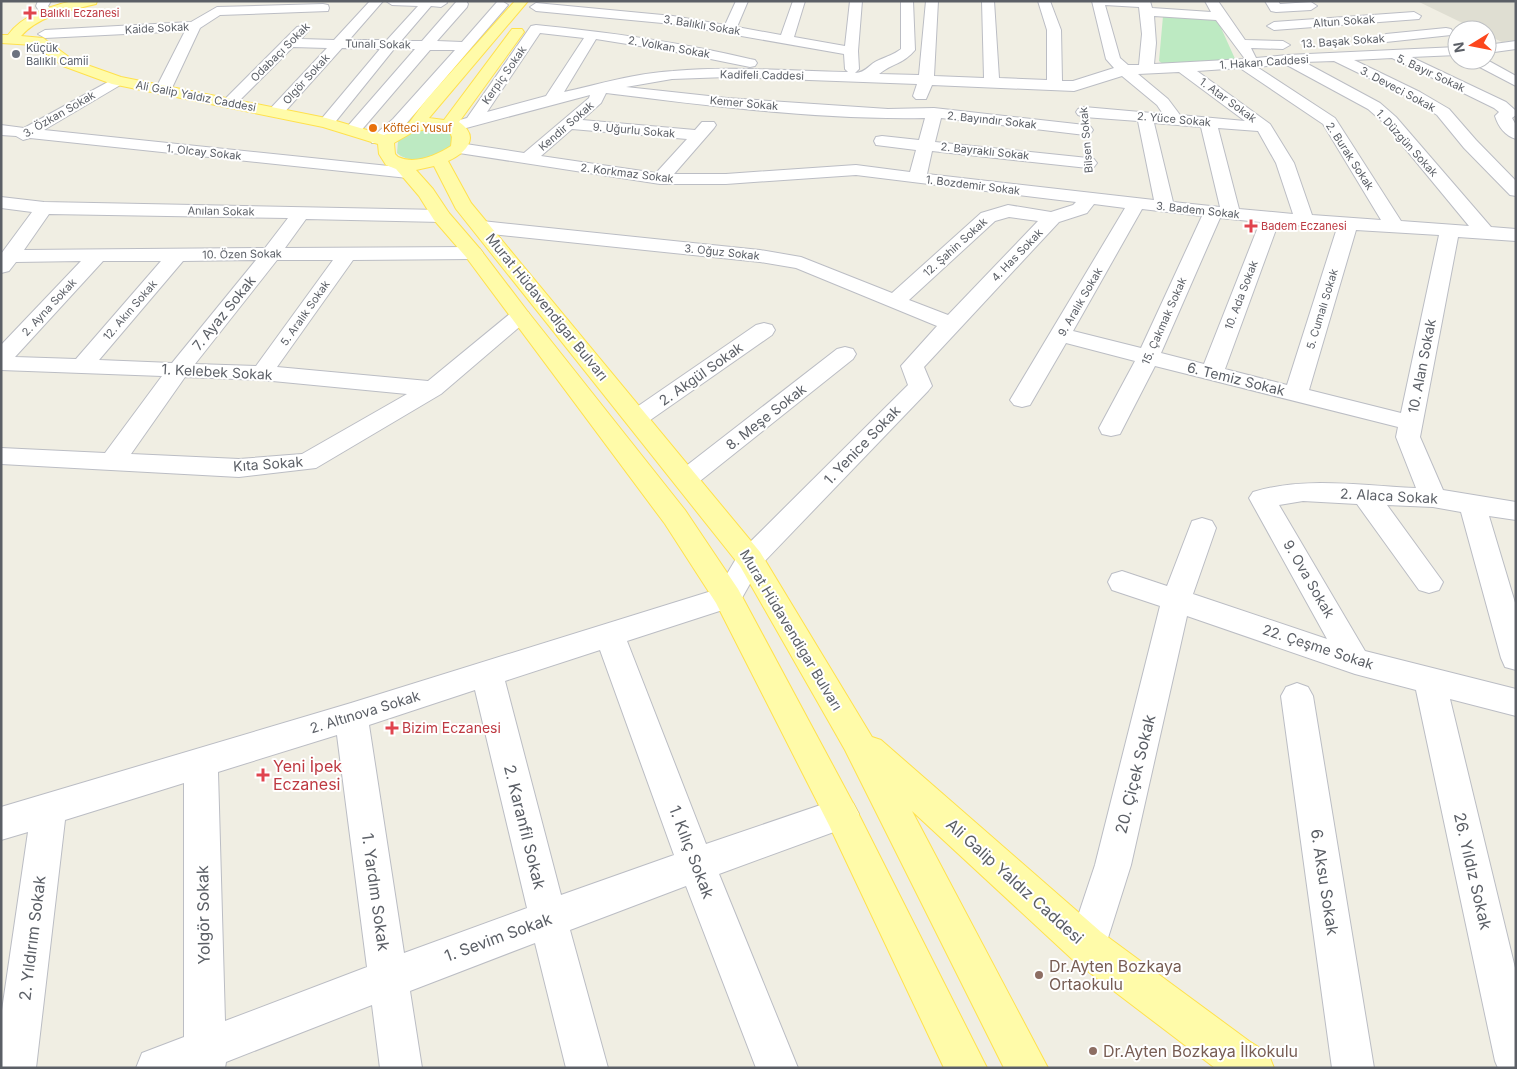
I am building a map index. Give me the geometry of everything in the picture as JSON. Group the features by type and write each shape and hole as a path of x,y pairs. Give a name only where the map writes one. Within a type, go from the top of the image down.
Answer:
{"main road":[{"path":"7,39 46,7 91,1"},
{"path":"416,125 432,103 520,4"},
{"path":"449,154 423,164 394,154 401,131 416,125 431,123 452,125 547,4"},
{"path":"7,39 42,37 52,21 46,7"},
{"name":"Ali Galip Yaldız Caddesi","path":"42,37 68,63 117,80 230,102 353,130 394,154"},
{"name":"Murat Hüdavendigar Bulvarı","path":"452,125 461,134 462,140 449,154 463,205 477,240 520,318 675,516 728,597 841,814 966,1068"},
{"name":"Murat Hüdavendigar Bulvarı","path":"394,154 427,193 441,216 477,240 637,418 750,559 857,740 1027,1068"},
{"name":"Ali Galip Yaldız Caddesi","path":"857,740 1087,946 1233,1064"}],"street":[{"name":"Olgör Sokak","path":"275,113 377,1"},
{"path":"392,1 482,5 520,4"},
{"path":"619,14 626,1"},
{"path":"729,30 742,1"},
{"path":"786,40 799,1"},
{"path":"856,1 851,51 858,77 883,63 897,59 908,50 907,1"},
{"path":"916,113 926,80 932,1"},
{"path":"988,1 992,83"},
{"path":"1044,1 1054,30 1055,85"},
{"path":"1175,120 1163,102 1113,59 1099,1 1145,5 1220,16"},
{"name":"2. Burak Sokak","path":"1211,1 1240,44 1249,63 1328,122 1395,227"},
{"path":"1271,1 1276,8 1325,5"},
{"path":"326,123 390,44 429,2"},
{"path":"353,130 462,4"},
{"name":"3. Balıklı Sokak","path":"547,4 619,14 676,14 729,30 851,51"},
{"name":"Kaide Sokak","path":"42,37 194,26 217,10 327,5"},
{"name":"Odabaçı Sokak","path":"230,102 327,5"},
{"path":"394,154 399,122 468,46 502,5"},
{"path":"1145,5 1148,60 1146,68"},
{"path":"1392,5 1447,33"},
{"name":"Altun Sokak","path":"1274,26 1414,16"},
{"path":"163,90 194,26"},
{"name":"2. Volkan Sokak","path":"536,29 593,34 696,50 800,76"},
{"name":"Kerpiç Sokak","path":"473,121 536,29"},
{"path":"552,99 593,34"},
{"name":"13. Başak Sokak","path":"1368,39 1447,35"},
{"name":"5. Bayır Sokak","path":"1368,39 1394,55 1500,105 1508,113 1503,116 1505,123 1516,134"},
{"name":"Tunalı Sokak","path":"290,43 468,46"},
{"path":"631,81 648,43"},
{"name":"13. Başak Sokak","path":"1240,44 1290,52"},
{"path":"1497,48 1516,46"},
{"name":"1. Hakan Caddesi","path":"1074,86 1124,70 1249,63 1290,52 1338,58 1447,52"},
{"name":"1. Düzgün Sokak","path":"1290,52 1374,106 1390,120 1485,233"},
{"name":"3. Deveci Sokak","path":"1338,58 1415,95 1443,112 1470,144 1516,191"},
{"name":"1. Atar Sokak","path":"1181,66 1264,127 1285,163 1304,220"},
{"path":"1496,70 1513,79"},
{"name":"Kadifeli Caddesi","path":"452,125 600,88 672,75 728,74 858,77 1074,86"},
{"name":"3. Özkan Sokak","path":"1,147 117,80"},
{"name":"Bilsen Sokak","path":"1074,86 1083,97 1090,197"},
{"name":"Kemer Sokak","path":"600,88 727,103 888,114 934,114"},
{"name":"Kendir Sokak","path":"527,159 596,100 600,88"},
{"path":"660,179 727,103"},
{"name":"2. Yüce Sokak","path":"1084,112 1264,127"},
{"name":"2. Bayındır Sokak","path":"917,178 934,114 1085,130"},
{"path":"1145,117 1165,207"},
{"path":"1208,122 1222,213"},
{"name":"9. Uğurlu Sokak","path":"569,124 699,136"},
{"name":"1. Olcay Sokak","path":"1,130 161,148 394,154"},
{"name":"2. Bayraklı Sokak","path":"882,141 926,144 1088,163"},
{"name":"2. Korkmaz Sokak","path":"449,154 527,159 660,179 726,179 856,170"},
{"name":"1. Bozdemir Sokak","path":"856,170 1090,197"},
{"name":"3. Badem Sokak","path":"1090,197 1271,218 1516,235"},
{"name":"4. Has Sokak","path":"950,324 1052,218 1080,209 1090,197"},
{"name":"Anılan Sokak","path":"1,202 44,208 441,216"},
{"name":"9. Aralık Sokak","path":"1022,400 1137,203"},
{"path":"6,262 19,230 44,208"},
{"name":"12. Şahin Sokak","path":"895,302 988,217 1008,210 1052,218"},
{"name":"7. Ayaz Sokak","path":"112,462 178,370 272,253 302,212"},
{"name":"15. Çakmak Sokak","path":"1111,428 1222,213"},
{"name":"10. Ada Sokak","path":"1212,373 1271,218"},
{"name":"5. Cumalı Sokak","path":"1296,394 1348,223"},
{"name":"10. Alan Sokak","path":"1433,498 1408,437 1449,231"},
{"name":"10. Özen Sokak","path":"6,262 97,256 348,253 477,240"},
{"name":"3. Oğuz Sokak","path":"477,240 760,256 801,263 950,324"},
{"name":"5. Aralık Sokak","path":"262,374 348,253"},
{"name":"12. Akın Sokak","path":"82,366 177,255"},
{"name":"2. Ayna Sokak","path":"1,358 97,256"},
{"name":"Kıta Sokak","path":"1,456 239,468 307,462 433,389 520,318"},
{"name":"1. Yenice Sokak","path":"750,559 920,386 912,366 950,324"},
{"name":"2. Akgül Sokak","path":"637,418 764,330"},
{"name":"6. Temiz Sokak","path":"1060,335 1411,423"},
{"name":"8. Meşe Sokak","path":"686,479 846,354"},
{"name":"1. Kelebek Sokak","path":"1,363 262,374 433,389"},
{"name":"2. Alaca Sokak","path":"1262,498 1303,492 1364,494 1433,498 1516,511"},
{"path":"1364,494 1429,582"},
{"name":"9. Ova Sokak","path":"1262,498 1355,661"},
{"path":"1472,504 1516,658"},
{"name":"20. Çiçek Sokak","path":"1087,946 1113,865 1176,600 1202,528"},
{"path":"728,597 750,559"},
{"name":"22. Çeşme Sokak","path":"1122,582 1355,661 1516,703"},
{"name":"2. Altınova Sokak","path":"1,824 352,717 728,597"},
{"name":"1. Kılıç Sokak","path":"610,635 696,864 777,1068"},
{"name":"2. Karanfil Sokak","path":"487,673 587,1068"},
{"name":"26. Yıldız Sokak","path":"1430,680 1516,1061"},
{"name":"6. Aksu Sokak","path":"1297,696 1353,1068"},
{"name":"1. Yardım Sokak","path":"352,717 400,1068"},
{"name":"Yolgör Sokak","path":"201,762 205,1058"},
{"name":"2. Yıldırım Sokak","path":"15,1068 49,808"},
{"name":"1. Sevim Sokak","path":"157,1068 205,1058 388,978 696,864 841,814"}],"shaded area":[{"path":"1417,1 1516,1 1516,41 1502,42 1497,40 1497,20 1456,20"}],"green space":[{"path":"1163,16 1217,19 1236,61 1163,64 1159,61"},
{"path":"420,128 434,128 447,132 454,137 452,144 439,155 430,158 412,159 397,153 398,141 403,135"}],"place":[{"name":"Balıklı Eczanesi","path":"30,13"},
{"name":"Küçük Balıklı Camii","path":"16,54"},
{"name":"Köfteci Yusuf","path":"373,128"},
{"name":"Badem Eczanesi","path":"1251,226"},
{"name":"Bizim Eczanesi","path":"392,728"},
{"name":"Yeni İpek Eczanesi","path":"263,775"},
{"name":"Dr.Ayten Bozkaya Ortaokulu","path":"1039,975"},
{"name":"Dr.Ayten Bozkaya İlkokulu","path":"1093,1051"}]}
